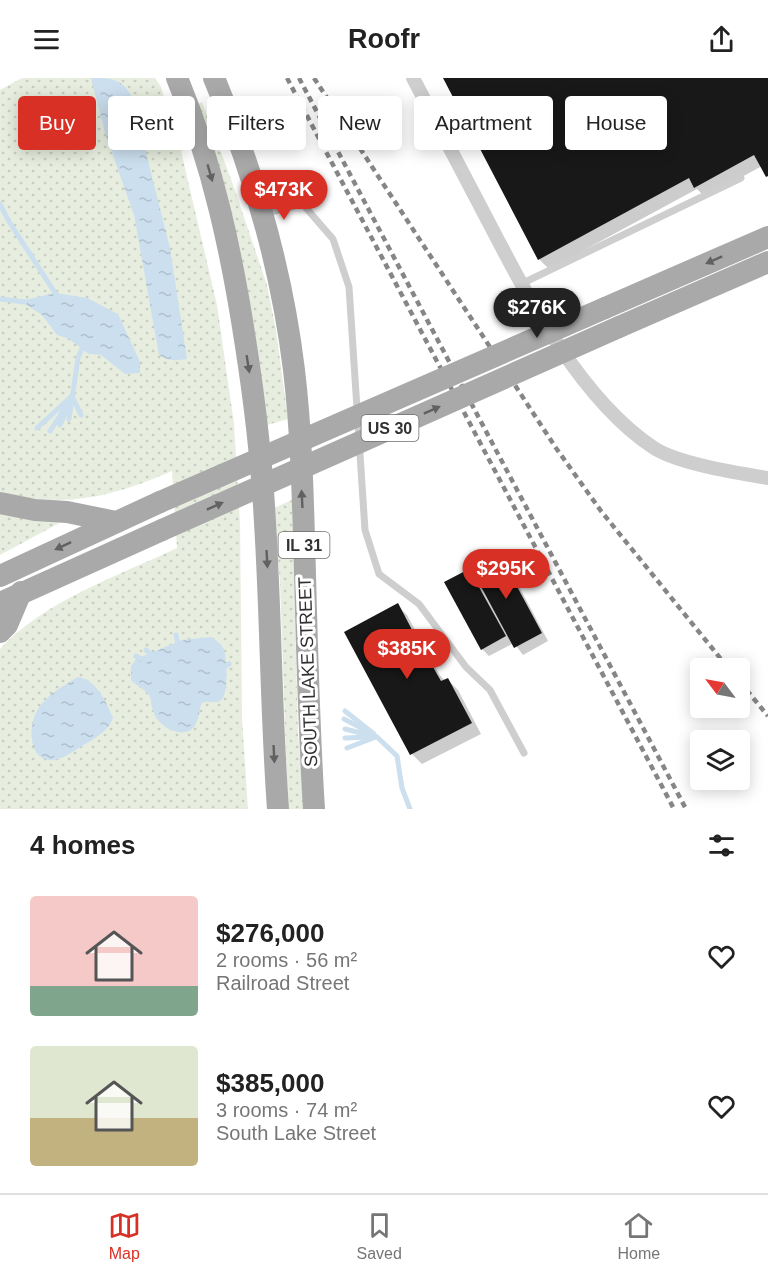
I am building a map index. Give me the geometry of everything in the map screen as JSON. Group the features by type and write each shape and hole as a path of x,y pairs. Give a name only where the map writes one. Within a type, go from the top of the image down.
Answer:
{"main road":[{"name":"SOUTH LAKE STREET","path":"177,78 203,150 230,250 253,397 265,520 278,809"},
{"name":"SOUTH LAKE STREET","path":"214,78 238,140 261,211 280,292 296,396 303,512 314,809"},
{"name":"US 30","path":"0,576 160,502 768,237"},
{"name":"US 30","path":"0,603 768,262"},
{"path":"0,503 35,510 67,512 116,522"},
{"path":"0,632 7,626 21,592"}],"street":[{"path":"413,78 529,299 580,375 624,424 656,449 734,473 768,478"},
{"path":"261,211 300,201"}],"lane":[{"path":"521,284 741,177"},
{"path":"300,201 333,239 350,288 365,530 379,574 419,604 466,668 490,690 524,753"}],"green space":[{"path":"22,78 155,78 161,87 164,96 108,96 108,150 181,150 217,305 234,424 240,523 242,719 248,809 0,809 0,649 18,632 60,603 177,548 172,471 129,488 88,498 46,500 0,492 0,90"},
{"path":"202,102 207,115 207,150 220,150 267,285 276,330 288,419 267,425 197,105"},
{"path":"292,500 298,732 304,809 288,809 280,584 274,508"},
{"path":"0,513 63,521 0,555"}],"water":[{"path":"91,78 115,80 124,86 131,96 108,96 108,141 105,133"},
{"path":"111,150 145,150 170,248 187,359 172,360 159,355 134,215"},
{"path":"55,293 87,298 118,314 140,362 140,373 125,374 101,355 89,354 69,339 57,335 42,315 20,301"},
{"path":"211,637 224,650 227,677 225,693 218,702 202,703 193,728 182,732 175,731 157,719 149,695 131,680 131,666 136,659 182,640"},
{"path":"78,677 95,687 113,718 106,730 99,736 65,756 48,760 41,757 33,743 34,716 51,695"}],"building":[{"path":"443,78 768,78 768,176 766,177 754,155 694,188 689,178 538,260 481,150 553,150 553,96 452,96"},
{"path":"499,553 542,633 514,648 471,568"},
{"path":"469,569 506,636 481,650 444,582"},
{"path":"398,603 432,668 441,681 448,678 472,723 410,755 344,632"}],"waterway":[{"path":"0,204 59,299"},
{"path":"0,299 25,302"},
{"path":"69,419 78,358 84,344"},
{"path":"37,428 72,396"},
{"path":"73,398 81,415"},
{"path":"50,431 68,403"},
{"path":"60,425 67,409"},
{"path":"176,635 179,648"},
{"path":"146,650 155,657"},
{"path":"136,656 145,661"},
{"path":"219,670 229,664"},
{"path":"345,711 374,734"},
{"path":"344,719 365,730"},
{"path":"345,729 377,737 397,756 402,788 410,809"},
{"path":"345,738 370,737"},
{"path":"347,748 376,737"}],"railway":[{"path":"287,78 674,809"},
{"path":"299,78 686,809"},
{"path":"314,78 556,448 601,511 720,658"},
{"path":"750,694 768,716"}]}
